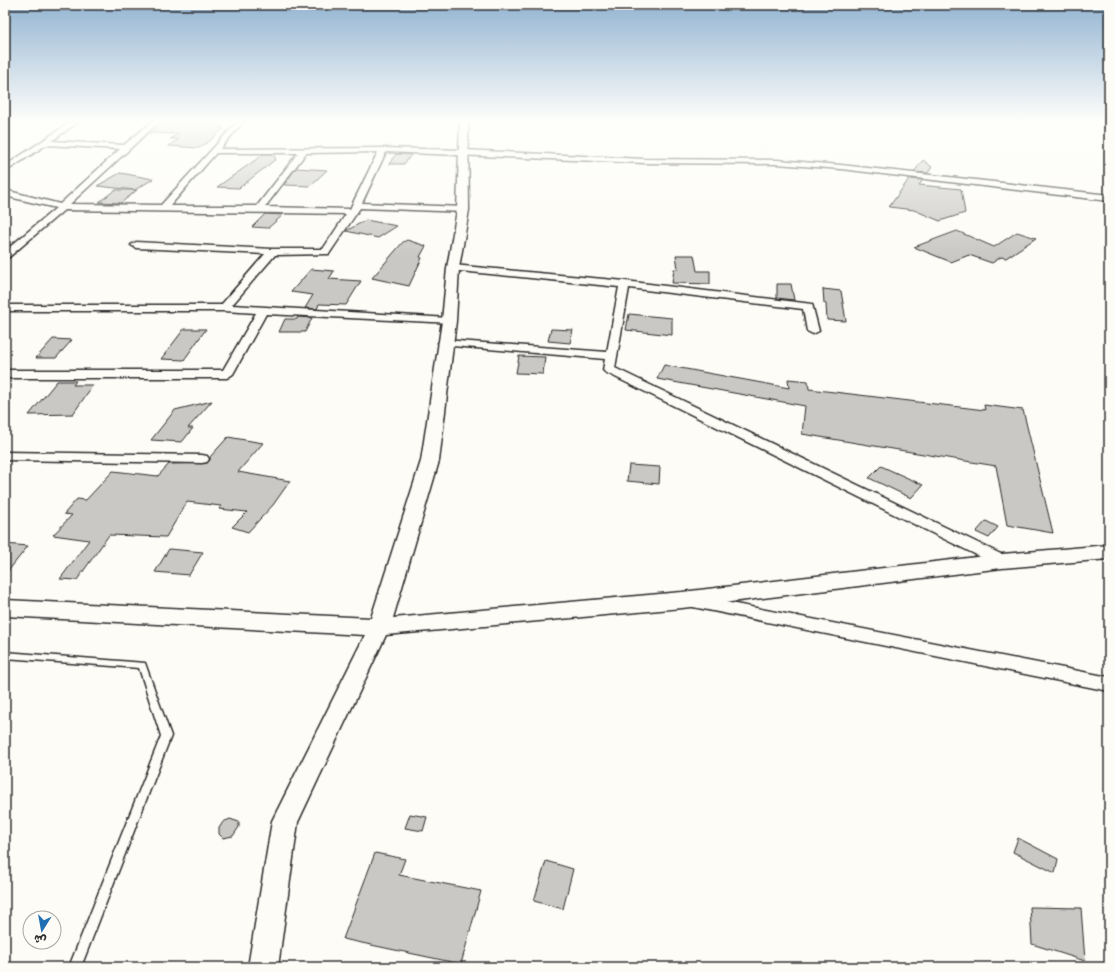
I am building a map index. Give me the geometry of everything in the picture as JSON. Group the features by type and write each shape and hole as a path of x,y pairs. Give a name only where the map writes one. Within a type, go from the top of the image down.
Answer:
{"street":[{"path":"5,256 62,207 105,166"},
{"path":"162,209 201,166"},
{"path":"259,209 292,166"},
{"path":"136,245 272,252 326,252 354,208 374,166"},
{"path":"263,967 285,821 379,627 430,460 444,343 449,321 453,268 463,210 464,166"},
{"path":"844,166 1109,198"},
{"path":"5,193 62,207 162,209 354,208 463,210"},
{"path":"5,244 19,244"},
{"path":"224,308 272,252"},
{"path":"453,268 625,284 808,306 813,331"},
{"path":"625,284 610,370 1002,561"},
{"path":"5,308 224,308 449,321"},
{"path":"5,374 227,374 263,310"},
{"path":"444,343 612,356"},
{"path":"5,456 202,459"},
{"path":"5,608 379,627 682,600 1002,561 1109,552"},
{"path":"682,600 1109,684"}],"lane":[{"path":"5,655 142,665 166,736 75,967"}],"building":[{"path":"246,166 267,166 239,188 217,187"},
{"path":"918,166 932,167 928,173 914,172"},
{"path":"296,168 327,170 310,186 284,185"},
{"path":"120,173 153,179 135,190 97,186"},
{"path":"909,179 923,180 919,185 961,189 965,213 940,221 914,210 889,207"},
{"path":"115,190 137,190 121,203 99,202"},
{"path":"265,214 283,215 268,228 252,227"},
{"path":"366,220 397,226 378,238 346,231"},
{"path":"957,231 994,247 1017,232 1036,238 1006,258 1001,257 992,263 969,255 951,262 914,247"},
{"path":"407,240 426,246 420,257 422,258 409,286 372,278 403,242"},
{"path":"676,255 694,255 697,271 710,271 710,284 672,283 674,269 678,269"},
{"path":"311,269 334,271 329,279 361,281 346,305 319,304 317,309 305,308 313,295 291,292"},
{"path":"777,284 791,284 794,300 777,298"},
{"path":"823,289 841,291 846,321 827,320"},
{"path":"629,314 672,318 672,335 626,330"},
{"path":"298,317 312,318 305,332 279,332 285,319 297,319"},
{"path":"184,329 206,329 184,360 161,359"},
{"path":"551,329 573,330 570,343 548,341"},
{"path":"53,339 72,340 56,358 36,358"},
{"path":"519,356 545,357 543,374 516,373"},
{"path":"664,365 789,388 788,379 808,381 809,389 985,410 984,405 1023,410 1053,533 1007,525 996,466 802,434 805,406 657,379"},
{"path":"57,381 76,381 73,385 93,385 73,414 29,415"},
{"path":"212,401 188,428 193,428 182,442 151,440 175,410"},
{"path":"228,437 263,443 238,472 290,481 273,505 248,532 232,527 247,512 219,509 221,506 187,502 166,537 109,535 77,580 60,579 89,540 53,535 72,515 64,514 77,499 86,500 113,471 158,476 169,464 207,463 210,460 210,457"},
{"path":"629,465 660,467 659,484 627,481"},
{"path":"881,466 923,485 911,498 869,478"},
{"path":"986,521 998,527 989,538 976,532"},
{"path":"5,544 28,546 5,575"},
{"path":"169,549 203,552 189,575 155,572"},
{"path":"410,814 427,817 423,831 405,828"},
{"path":"230,819 239,822 239,827 233,836 223,838 219,834 219,828 223,822"},
{"path":"1018,838 1058,859 1055,873 1013,852"},
{"path":"375,853 405,859 399,875 481,891 461,964 343,939"},
{"path":"546,861 573,869 563,909 534,901"},
{"path":"1030,907 1081,908 1085,961 1032,944"}]}
